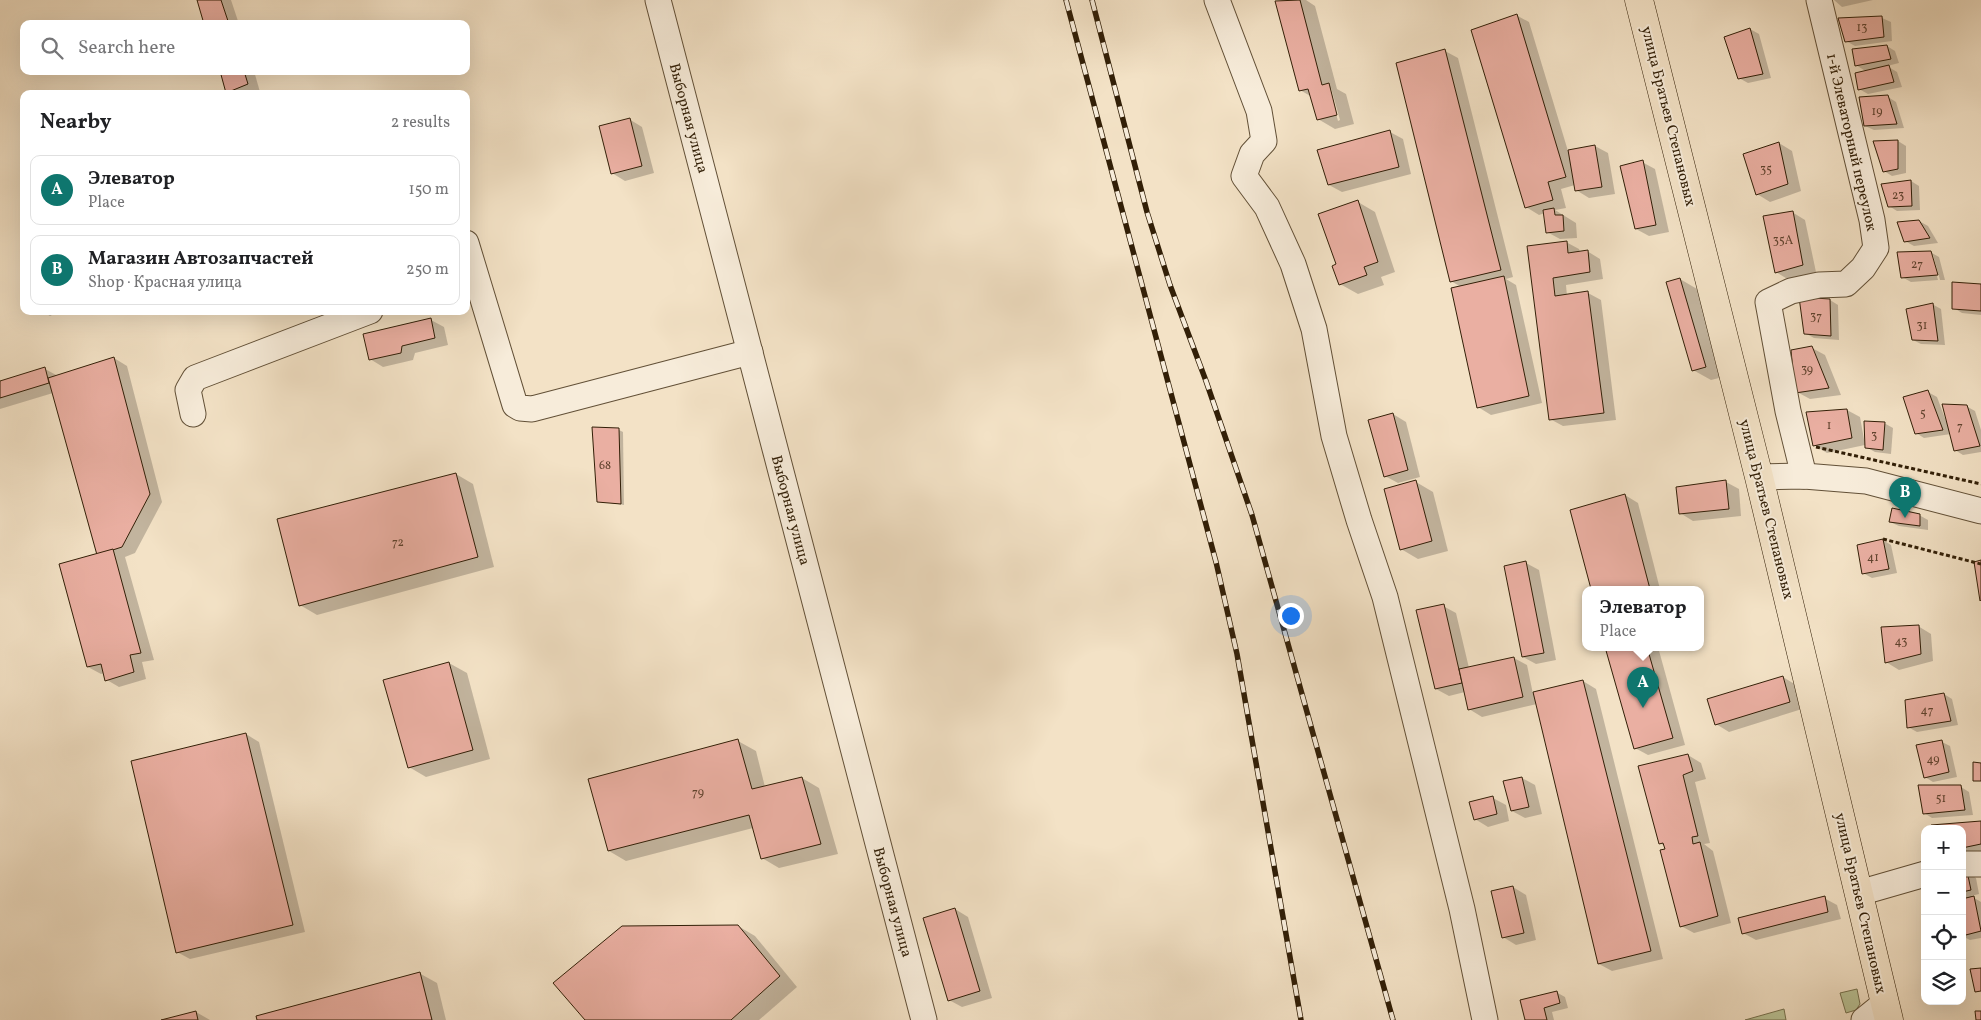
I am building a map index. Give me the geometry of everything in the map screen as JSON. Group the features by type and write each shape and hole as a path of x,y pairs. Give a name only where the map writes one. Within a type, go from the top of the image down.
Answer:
{"main road":[{"name":"улица Братьев Степановых","path":"1639,0 1760,476 1887,1012"}],"street":[{"name":"Выборная улица","path":"658,0 924,1020"},
{"path":"1217,0 1259,111 1264,141 1252,154 1244,176 1266,207 1293,264 1314,329 1334,436 1359,520 1385,597 1462,909 1485,1020"},
{"name":"1-й Элеваторный переулок","path":"1804,476 1788,411 1768,302 1792,291 1810,287 1846,284 1863,268 1876,248 1872,220 1819,0"},
{"path":"470,269 473,289 515,405 526,410 750,352"},
{"path":"193,414 188,390 195,378 360,315"},
{"path":"1760,476 1804,476 1866,481 1981,511"},
{"path":"1966,864 1981,864"},
{"path":"1859,893 1921,875"},
{"path":"1864,1020 1887,1012"}],"path":[{"path":"1813,446 1981,484"},
{"path":"1883,539 1981,564"}],"green space":[{"path":"1857,989 1860,1004 1856,1010 1846,1013 1840,993"},
{"path":"1784,1009 1786,1020 1745,1020"}],"building":[{"path":"197,0 221,0 228,20 203,20"},
{"path":"1300,0 1322,85 1329,83 1337,115 1317,120 1308,89 1299,91 1275,1"},
{"path":"1517,14 1566,177 1548,182 1553,200 1525,208 1471,30"},
{"path":"1882,16 1884,37 1845,42 1838,18"},
{"path":"1750,28 1763,74 1738,79 1724,37"},
{"path":"1887,45 1891,59 1855,66 1852,49"},
{"path":"1445,49 1501,270 1450,282 1396,63"},
{"path":"1889,65 1894,82 1858,90 1855,73"},
{"path":"221,75 245,75 248,84 233,90 225,90"},
{"path":"1888,95 1897,124 1864,126 1859,97"},
{"path":"630,118 642,166 611,174 599,126"},
{"path":"1390,130 1399,167 1328,185 1317,150"},
{"path":"1898,140 1898,169 1883,172 1873,141"},
{"path":"1779,142 1788,184 1756,195 1743,154"},
{"path":"1595,145 1602,187 1575,191 1568,150"},
{"path":"1643,160 1656,225 1635,229 1620,166"},
{"path":"1911,180 1912,206 1888,207 1881,184"},
{"path":"1358,200 1378,262 1364,267 1367,275 1339,285 1332,266 1336,264 1318,214"},
{"path":"1554,208 1555,215 1563,215 1564,231 1546,233 1543,210"},
{"path":"1793,211 1803,265 1775,273 1763,216"},
{"path":"1919,220 1930,238 1904,242 1897,222"},
{"path":"1567,241 1568,253 1588,250 1590,272 1553,278 1555,296 1588,291 1604,413 1549,420 1527,246"},
{"path":"1931,251 1938,275 1901,278 1897,252"},
{"path":"1504,276 1529,396 1477,408 1451,288"},
{"path":"1680,278 1706,367 1692,371 1666,282"},
{"path":"1952,282 1981,284 1981,311 1952,309"},
{"path":"1799,297 1830,299 1831,336 1804,334"},
{"path":"1933,303 1938,341 1912,340 1906,309"},
{"path":"431,318 435,338 402,346 401,353 369,360 363,334"},
{"path":"1812,346 1829,388 1795,393 1791,350"},
{"path":"114,357 150,494 122,547 97,555 48,378"},
{"path":"45,367 49,383 0,398 0,381"},
{"path":"1928,390 1943,430 1915,434 1903,397"},
{"path":"1942,404 1967,405 1980,446 1954,451"},
{"path":"1847,409 1852,438 1813,446 1806,412"},
{"path":"1393,413 1408,470 1384,477 1368,420"},
{"path":"1864,421 1885,422 1883,450 1865,448"},
{"path":"592,427 619,428 621,504 597,502"},
{"path":"456,473 478,557 299,606 277,519"},
{"path":"1416,480 1432,541 1400,550 1384,489"},
{"path":"1726,480 1729,509 1679,514 1676,487"},
{"path":"1625,494 1649,586 1590,586 1570,510"},
{"path":"1892,508 1920,514 1920,526 1889,522"},
{"path":"1883,539 1889,569 1862,574 1857,545"},
{"path":"113,549 141,653 130,655 134,672 105,681 101,664 87,667 59,564"},
{"path":"1981,560 1981,600 1980,601 1974,562"},
{"path":"1526,561 1544,653 1522,657 1504,566"},
{"path":"1444,604 1462,683 1435,689 1416,610"},
{"path":"1919,625 1921,654 1885,663 1881,627"},
{"path":"1606,651 1648,651 1673,738 1634,749"},
{"path":"1514,657 1523,697 1468,710 1459,669"},
{"path":"449,662 473,750 408,768 383,680"},
{"path":"1783,676 1790,702 1715,725 1707,699"},
{"path":"1583,680 1651,951 1598,964 1533,692"},
{"path":"1944,693 1951,721 1907,728 1905,700"},
{"path":"246,733 293,925 176,953 131,761"},
{"path":"738,739 752,789 802,777 821,844 761,859 749,815 608,851 588,779"},
{"path":"1942,740 1949,772 1924,778 1916,745"},
{"path":"1688,754 1693,771 1683,775 1698,836 1692,837 1693,844 1700,842 1718,916 1680,927 1660,850 1665,849 1663,843 1659,844 1638,766"},
{"path":"1973,762 1981,763 1981,781 1973,781"},
{"path":"1522,777 1529,807 1511,811 1503,781"},
{"path":"1918,785 1961,785 1965,810 1923,814"},
{"path":"1493,796 1497,814 1474,820 1469,802"},
{"path":"1981,821 1981,844 1966,847 1966,825 1931,825"},
{"path":"1966,871 1971,890 1966,891"},
{"path":"1513,886 1524,933 1502,938 1491,891"},
{"path":"1825,896 1828,912 1742,934 1738,918"},
{"path":"1974,896 1981,931 1966,935 1966,915 1966,898"},
{"path":"955,908 980,991 948,1001 923,918"},
{"path":"738,925 780,976 731,1020 585,1020 553,983 622,926"},
{"path":"1981,968 1981,991 1975,992 1970,969"},
{"path":"420,972 432,1020 257,1020 256,1016"},
{"path":"1557,991 1560,1003 1544,1008 1547,1020 1525,1020 1520,1000"},
{"path":"196,1011 198,1020 161,1020"},
{"path":"1975,1011 1981,1011 1981,1020 1976,1020"}],"railway":[{"path":"1066,0 1216,562 1237,654 1301,1020"},
{"path":"1092,0 1147,212 1170,285 1206,381 1252,515 1393,1020"}],"place":[{"name":"Магазин Автозапчастей","path":"1905,518"},
{"name":"Элеватор","path":"1643,708"}]}
